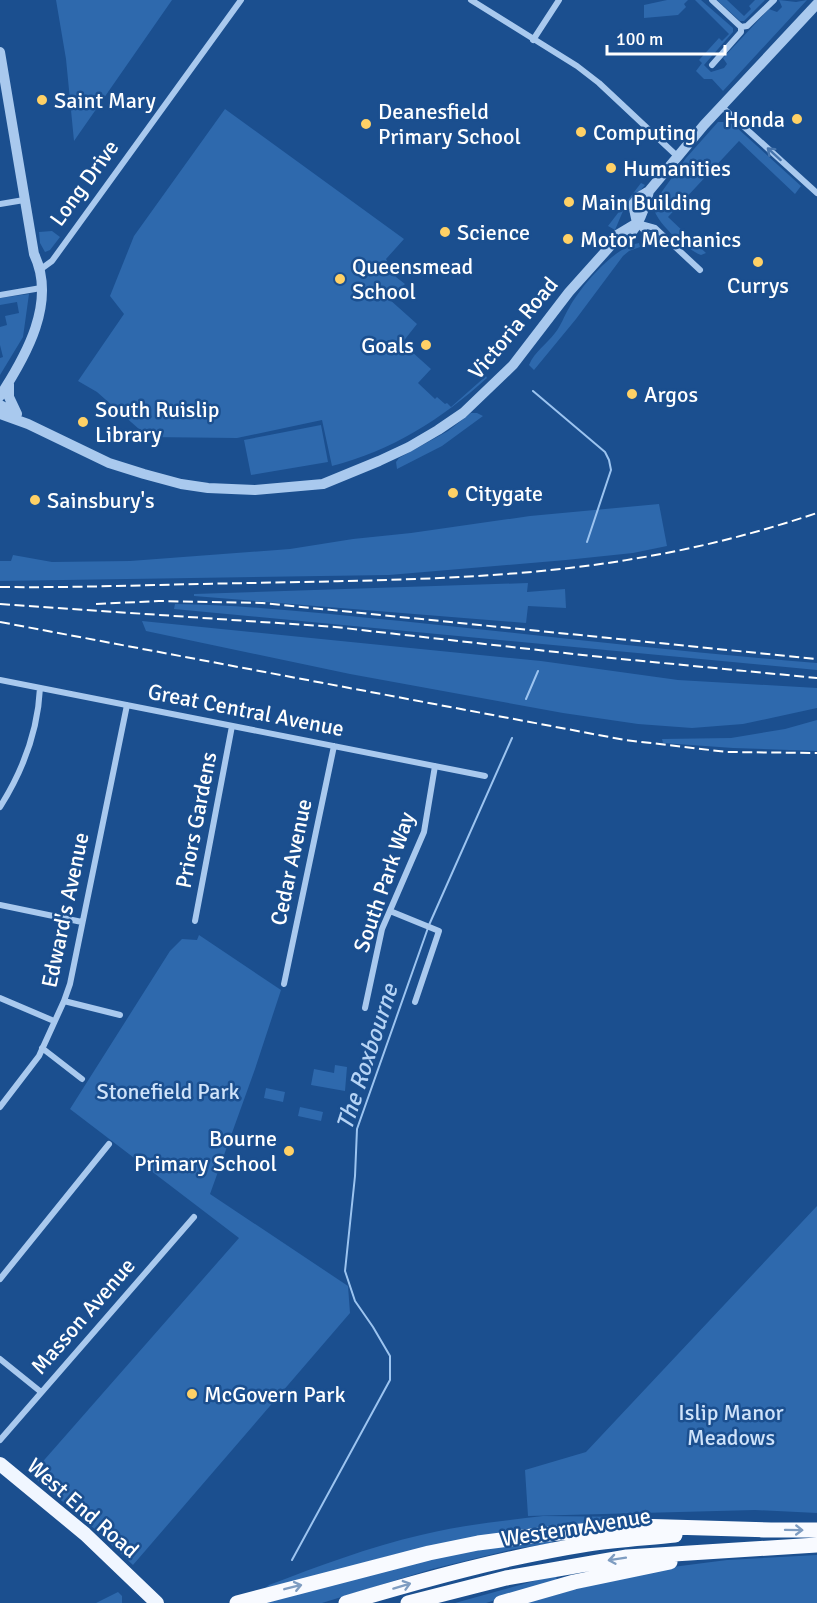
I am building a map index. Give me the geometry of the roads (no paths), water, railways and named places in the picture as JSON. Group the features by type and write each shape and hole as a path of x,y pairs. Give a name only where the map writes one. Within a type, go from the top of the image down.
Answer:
{"highway":[{"path":"237,1603 429,1553 548,1533 636,1526 771,1530"},
{"name":"Western Avenue","path":"346,1603 491,1563 588,1544 688,1534 817,1530"},
{"name":"Western Avenue","path":"408,1603 506,1578 627,1557 817,1545"},
{"path":"501,1603 574,1582 671,1562 780,1546"}],"main road":[{"name":"West End Road","path":"0,1464 85,1534 157,1603"},
{"name":"West End Road","path":"136,1585 150,1603"}],"street":[{"name":"Long Drive","path":"41,270 52,261 241,0"},
{"path":"471,0 577,66 599,83 677,156"},
{"path":"533,40 559,0"},
{"path":"712,0 741,27"},
{"path":"741,27 747,26 774,0"},
{"name":"Victoria Road","path":"0,405 22,420 110,463 181,484 247,490 322,484 379,462 409,447 463,413 513,365 569,292 613,243 627,239 643,213 649,191 677,156 817,4"},
{"path":"712,65 741,32 741,27"},
{"path":"0,52 34,254 41,270 40,306 34,336 6,379 0,396"},
{"path":"721,106 817,193"},
{"path":"0,204 24,200"},
{"path":"637,223 650,237 670,243 700,270"},
{"path":"0,295 41,288"},
{"path":"0,423 22,420 8,394 6,379"},
{"name":"Victoria Road","path":"0,414 22,420"},
{"name":"Great Central Avenue","path":"0,680 484,776"},
{"path":"0,807 12,788 29,746 40,688"},
{"name":"Edward's Avenue","path":"0,1107 27,1074 42,1048 70,984 127,705"},
{"name":"Priors Gardens","path":"195,921 232,726"},
{"name":"Cedar Avenue","path":"285,984 334,746"},
{"name":"South Park Way","path":"365,1008 382,929 424,832 435,766"},
{"path":"0,905 82,922"},
{"path":"390,911 439,930 415,1002"},
{"path":"0,998 54,1021"},
{"path":"64,1001 120,1016"},
{"path":"42,1048 82,1078"},
{"path":"0,1279 109,1144"},
{"name":"Masson Avenue","path":"0,1440 194,1216"},
{"path":"0,1359 41,1392"}],"waterway":[{"name":"The Roxbourne","path":"533,391 605,452 609,460 611,470 587,542"},
{"name":"The Roxbourne","path":"526,699 538,671"},
{"name":"The Roxbourne","path":"292,1560 390,1380 390,1356 355,1301 345,1271 355,1176 357,1129 429,925 512,738"}],"railway":[{"path":"0,587 403,579 552,570 693,548 817,513"},
{"path":"96,604 159,601 262,603 817,659"},
{"path":"0,604 335,627 591,656 817,678"},
{"path":"0,622 625,740 727,752 817,753"}],"place":[{"name":"Saint Mary","path":"42,100"},
{"name":"Honda","path":"797,119"},
{"name":"Deanesfield Primary School","path":"366,124"},
{"name":"Computing","path":"581,132"},
{"name":"Humanities","path":"611,168"},
{"name":"Main Building","path":"569,202"},
{"name":"Science","path":"445,232"},
{"name":"Motor Mechanics","path":"568,239"},
{"name":"Currys","path":"758,262"},
{"name":"Queensmead School","path":"340,279"},
{"name":"Goals","path":"426,345"},
{"name":"Argos","path":"632,394"},
{"name":"South Ruislip Library","path":"83,422"},
{"name":"Citygate","path":"453,493"},
{"name":"Sainsbury's","path":"35,500"},
{"name":"Bourne Primary School","path":"289,1151"},
{"name":"McGovern Park","path":"192,1394"}],"park label":[{"name":"Stonefield Park","path":"168,1091"},
{"name":"Islip Manor Meadows","path":"731,1424"}]}
